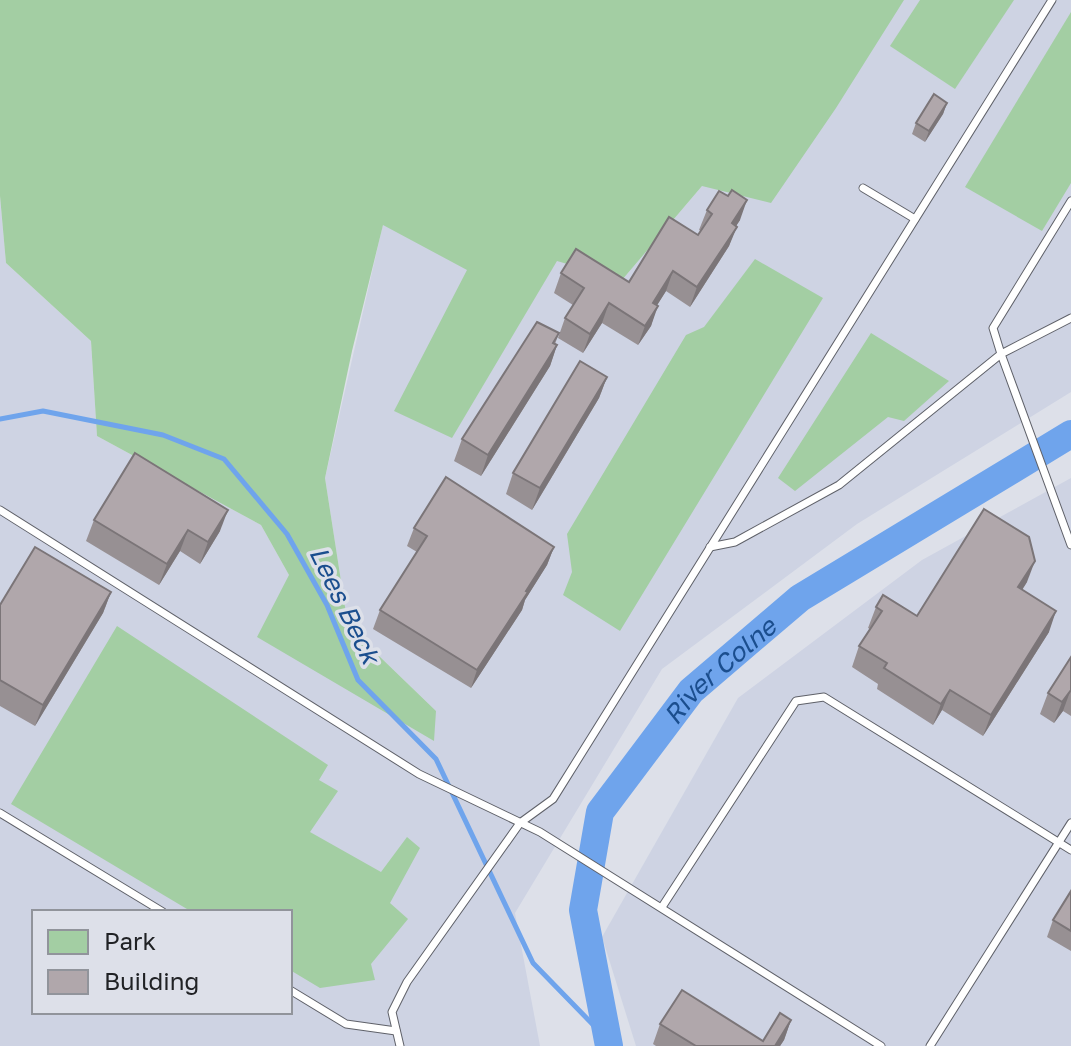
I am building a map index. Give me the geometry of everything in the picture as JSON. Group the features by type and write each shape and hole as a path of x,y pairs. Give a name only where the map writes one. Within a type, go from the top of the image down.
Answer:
{"lane":[{"path":"399,1046 392,1012 407,982 520,823 553,799 1052,0"},
{"path":"863,188 915,219"},
{"path":"1071,201 993,328 1071,545"},
{"path":"710,547 735,542 839,485 1001,354 1071,318"},
{"path":"0,510 419,774 540,832 881,1046"},
{"path":"662,907 796,701 824,697 1071,850"},
{"path":"0,813 160,910"},
{"path":"930,1046 1071,823"},
{"path":"292,991 346,1024 396,1031"}],"shaded area":[{"path":"903,0 1071,0 1071,392 857,524 662,669 515,913 540,1046 0,1046 0,197 6,263 91,341 97,436 261,525 289,575 436,711 348,626 325,478 383,224 468,270 395,411 452,437 557,260 622,280 702,186"},
{"path":"1071,478 1071,1046 636,1046 602,937 738,698 922,560"}],"green space":[{"path":"0,0 904,0 771,203 702,186 622,280 557,261 452,438 394,411 467,270 383,225 325,478 348,626 436,711 434,741 257,637 289,575 261,525 97,436 91,341 6,263 0,196"},
{"path":"920,0 1014,0 955,89 890,46"},
{"path":"1071,12 1071,183 1042,231 965,187"},
{"path":"755,259 823,298 620,631 563,595 572,572 567,534 686,335 704,327"},
{"path":"871,333 949,381 904,421 888,417 795,491 778,478"},
{"path":"117,626 328,765 319,780 338,791 310,832 381,872 407,837 420,848 390,903 408,919 371,964 375,980 320,988 292,971 292,910 189,910 11,804"}],"building":[{"path":"934,94 947,103 929,131 916,123"},
{"path":"732,190 747,200 732,223 737,227 697,287 673,271 653,303 658,306 645,326 609,303 590,334 565,318 584,288 561,273 576,249 629,282 669,217 698,235 712,214 707,210 719,191 728,196"},
{"path":"537,322 559,333 553,343 557,345 488,455 462,439"},
{"path":"580,361 607,377 540,488 513,473"},
{"path":"135,453 228,510 208,542 188,530 167,564 94,520"},
{"path":"446,477 554,547 477,670 380,610 427,536 414,528"},
{"path":"984,509 1029,537 1035,561 1018,587 1056,611 991,715 950,690 941,704 884,668 887,663 859,646 882,611 876,607 883,595 917,616"},
{"path":"35,547 111,592 43,705 0,680 0,605"},
{"path":"1071,657 1071,690 1062,702 1048,693"},
{"path":"1071,891 1071,931 1053,920"},
{"path":"682,990 763,1041 780,1013 791,1020 775,1046 696,1046 660,1024"}],"waterway":[{"name":"Lees Beck","path":"0,419 43,411 163,435 224,459 287,534 327,605 358,680 436,759 533,963 606,1038"},
{"name":"River Colne","path":"609,1046 583,910 600,812 691,691 800,598 1071,434"}]}
